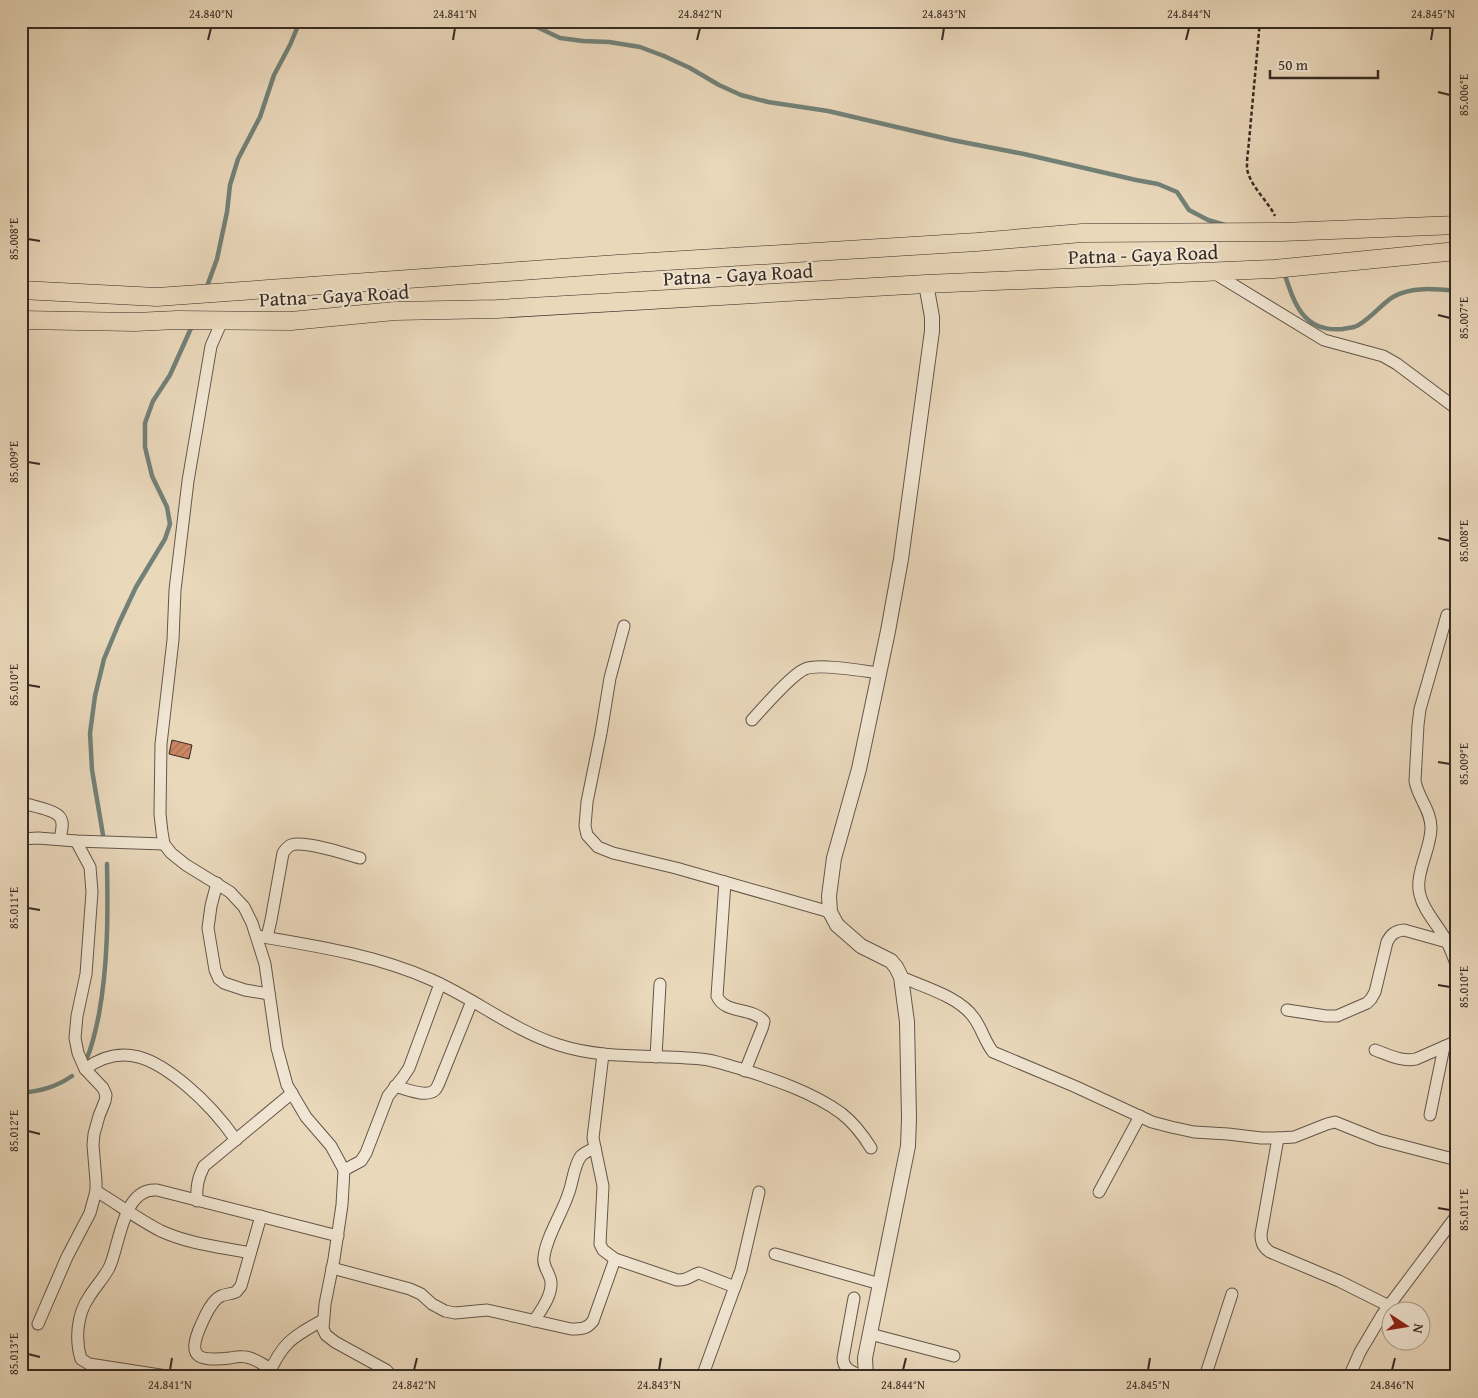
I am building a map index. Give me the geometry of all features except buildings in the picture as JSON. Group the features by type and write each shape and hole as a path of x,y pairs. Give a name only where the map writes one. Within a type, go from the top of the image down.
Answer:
{"main road":[{"path":"21,290 156,297 608,264 978,242 1082,233 1282,232 1457,225"},
{"name":"Patna - Gaya Road","path":"21,320 126,322 177,320 291,321 395,311 497,309 926,284 1214,273 1457,251"}],"street":[{"path":"1214,273 1324,340 1383,356 1397,364 1457,409"},
{"path":"854,1298 843,1365 859,1376 865,1358 908,1146 907,1022 901,977 896,966 891,961 861,946 837,925 830,912 829,896 834,858 858,769 901,559 932,331 932,317 926,284"},
{"path":"222,321 212,346 191,460 175,590 173,640 161,744 160,814 164,844 171,853 186,865 230,892 244,907 252,924 262,937 281,1067 292,1093 306,1117 331,1146 344,1170 338,1236 323,1329 326,1335 350,1351 386,1370 393,1377"},
{"path":"1447,615 1420,709 1415,781 1416,790 1429,813 1431,825 1431,836 1419,882 1419,893 1422,902 1447,942 1457,967"},
{"path":"624,626 610,678 587,802 585,826 587,834 598,846 613,853 830,912"},
{"path":"752,720 790,680 807,668 821,667 879,673"},
{"path":"21,803 54,812 59,816 62,821 60,839"},
{"path":"21,839 164,844"},
{"path":"38,1324 67,1257 88,1218 96,1191 93,1144 95,1128 106,1095 103,1088 85,1069 78,1053 75,1038 77,1016 87,966 92,884 90,867 76,842"},
{"path":"262,937 271,920 283,853 287,848 293,844 312,845 360,858"},
{"path":"724,882 717,996 725,1006 756,1015 764,1021 764,1026 745,1071"},
{"path":"217,884 208,928 215,970 219,979 224,983 246,990 269,994"},
{"path":"1287,1010 1337,1016 1367,1003 1375,992 1387,942 1391,935 1398,931 1404,930 1447,942"},
{"path":"262,937 334,949 419,974 527,1032 547,1041 577,1050 603,1054 703,1059 745,1071 813,1097 830,1106 852,1123 871,1148"},
{"path":"901,977 955,1000 965,1007 974,1017 993,1052 1074,1086 1152,1122 1194,1132 1261,1138 1294,1138 1335,1122 1380,1140 1457,1160"},
{"path":"344,1170 361,1161 366,1153 388,1096 404,1077 408,1068 440,984"},
{"path":"656,1056 660,984"},
{"path":"395,1086 421,1093 435,1090 472,1001"},
{"path":"1376,1050 1409,1061 1457,1041"},
{"path":"1430,1115 1444,1047"},
{"path":"85,1069 99,1060 122,1054 149,1059 173,1074 194,1092 225,1124 236,1140"},
{"path":"603,1054 593,1138 603,1186 600,1244 603,1250 615,1259 677,1280 684,1281 699,1273 735,1287"},
{"path":"197,1201 196,1186 204,1166 292,1093"},
{"path":"1099,1192 1140,1116"},
{"path":"1278,1138 1260,1234 1264,1247 1270,1252 1339,1281 1380,1302"},
{"path":"534,1321 550,1292 551,1282 544,1266 547,1246 569,1193 576,1166 585,1152 594,1148"},
{"path":"173,1377 89,1364 82,1359 79,1351 78,1327 80,1316 88,1298 109,1268 127,1210 141,1194 149,1190 157,1190 338,1236"},
{"path":"96,1191 161,1231 173,1236 201,1244 250,1253"},
{"path":"702,1377 735,1287 759,1192"},
{"path":"1393,1300 1457,1215"},
{"path":"261,1216 239,1290 218,1298 204,1318 196,1336 195,1352 199,1357 216,1359 247,1357 269,1373 276,1358 292,1337 323,1320"},
{"path":"775,1254 880,1284"},
{"path":"332,1268 410,1289 421,1294 432,1304 455,1313 487,1310 571,1329 582,1329 590,1326 593,1320 615,1259"},
{"path":"1205,1377 1232,1294"},
{"path":"1349,1377 1360,1352 1380,1320"},
{"path":"870,1334 954,1356"}],"path":[{"path":"1260,21 1247,170 1261,196 1270,207 1282,232"}],"waterway":[{"path":"206,289 217,259 227,212 230,185 238,159 260,117 274,75 300,21"},
{"path":"528,21 560,38 609,42 640,47 690,68 741,95 768,102 828,111 952,140 1158,184 1177,192 1189,210 1208,220 1225,225"},
{"path":"1284,272 1292,295 1302,314 1309,321 1329,329 1343,329 1359,325 1388,300 1408,291 1424,289 1457,291"},
{"path":"103,835 92,770 90,733 95,696 104,659 119,623 136,587 165,539 170,524 167,507 152,476 145,447 145,423 153,401 170,375 192,326"},
{"path":"87,1058 97,1025 106,958 107,864"},
{"path":"21,1093 48,1088 72,1076"}]}
